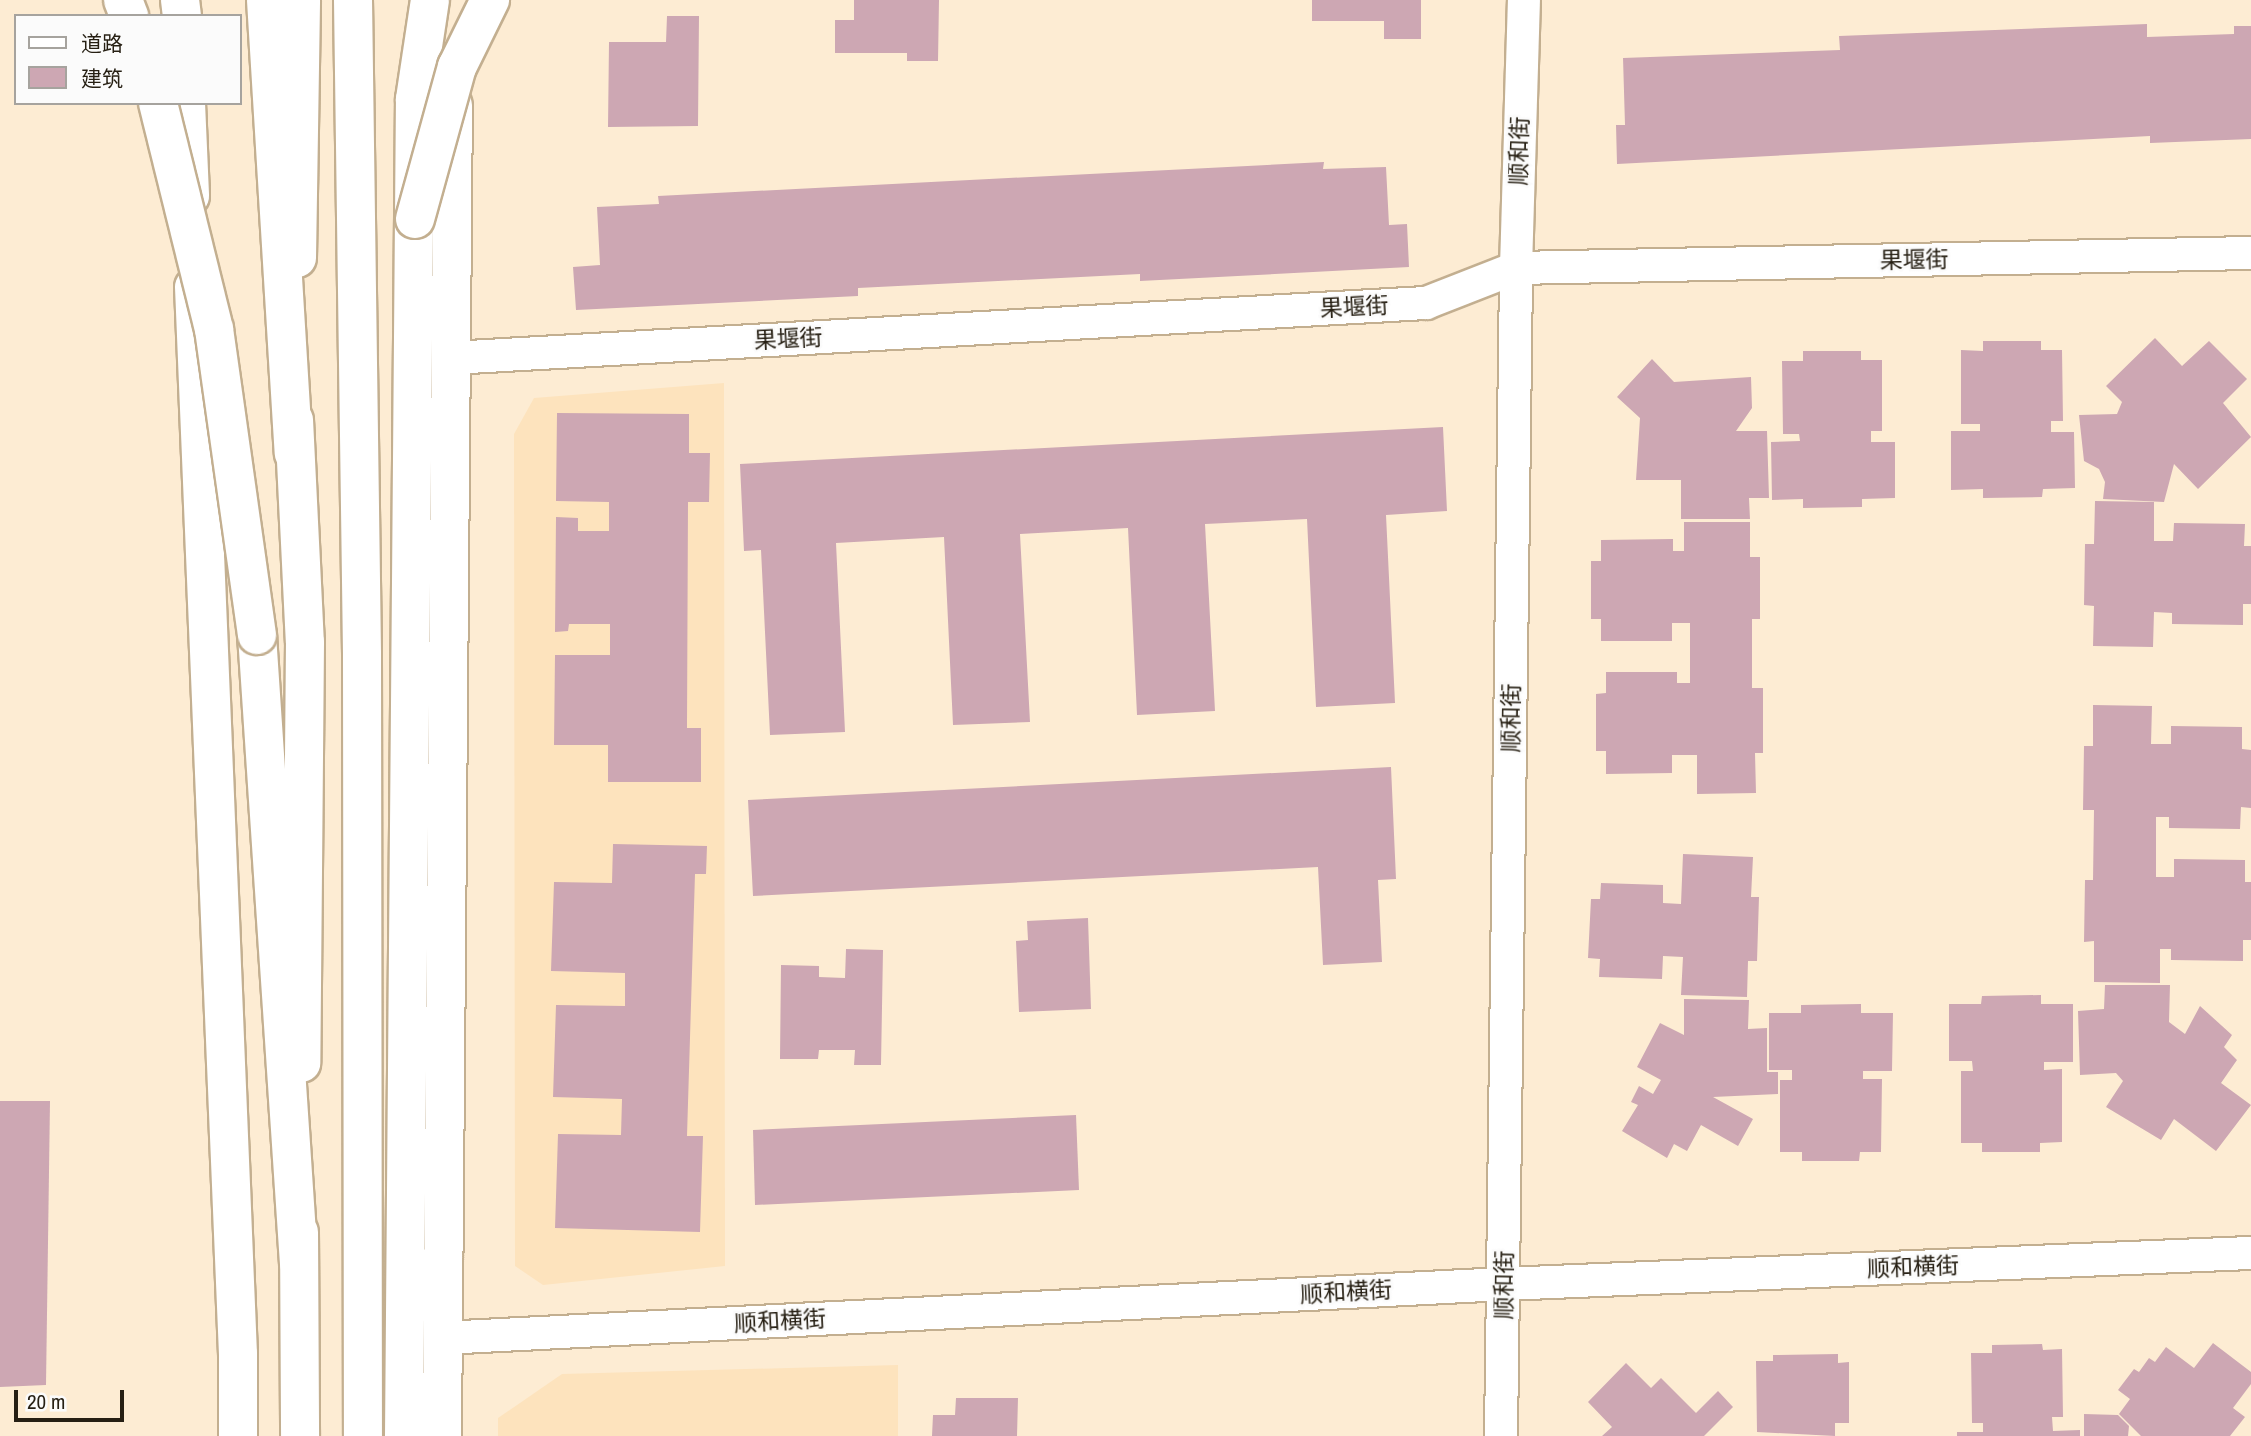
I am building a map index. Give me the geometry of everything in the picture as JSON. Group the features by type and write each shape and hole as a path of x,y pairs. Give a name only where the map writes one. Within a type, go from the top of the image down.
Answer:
{"main road":[{"path":"266,0 305,642 300,1436"},
{"path":"294,453 301,0"},
{"path":"353,0 362,655 363,1436"},
{"path":"404,1436 408,1310 415,99 430,0"},
{"path":"442,1436 453,101 484,0"},
{"path":"415,219 457,67 490,0"},
{"path":"158,105 214,329 257,635 299,1264"},
{"path":"186,105 237,1312 238,1436"},
{"path":"408,1310 443,1256"}],"street":[{"name":"顺和街","path":"1501,1436 1516,268 1524,0"},
{"name":"果堰街","path":"451,358 1426,303 1516,268 2251,253"},
{"name":"顺和横街","path":"442,1338 1504,1284 2251,1253"}],"shaded area":[{"path":"724,383 725,1266 543,1285 515,1266 514,434 534,398"},
{"path":"898,1365 898,1436 498,1436 498,1418 562,1374"}],"building":[{"path":"854,0 939,0 938,61 907,61 907,53 835,53 835,20 854,20"},
{"path":"1312,0 1421,0 1421,39 1384,39 1384,21 1312,21"},
{"path":"667,16 699,16 698,126 608,127 609,42 666,42"},
{"path":"2147,24 2147,37 2234,34 2234,26 2251,26 2251,139 2150,143 2150,136 1617,164 1616,125 1625,125 1623,58 1840,50 1839,36"},
{"path":"1324,162 1323,169 1386,167 1389,225 1407,224 1409,267 1140,281 1140,274 858,288 858,296 576,310 573,267 600,265 597,207 659,204 658,196"},
{"path":"2155,338 2182,366 2209,341 2247,379 2223,403 2251,437 2198,489 2174,464 2164,502 2103,499 2105,482 2099,469 2084,461 2079,415 2117,414 2122,402 2106,386"},
{"path":"1983,341 2041,341 2041,350 2062,350 2063,421 2051,421 2051,432 2074,432 2075,488 2043,489 2042,497 1983,498 1983,489 1951,490 1951,431 1980,431 1980,424 1961,424 1961,350 1983,351"},
{"path":"1803,351 1861,351 1861,360 1882,360 1882,431 1871,431 1871,442 1895,442 1895,498 1862,499 1862,507 1803,508 1803,499 1772,500 1771,442 1800,441 1799,434 1783,434 1782,361 1803,361"},
{"path":"1652,359 1674,382 1751,377 1752,408 1736,431 1767,431 1769,498 1749,498 1750,519 1681,519 1681,480 1636,480 1640,418 1617,397"},
{"path":"557,413 689,414 689,453 710,453 709,502 688,502 687,728 701,728 701,782 608,782 608,745 554,745 555,655 610,655 610,624 569,624 568,631 555,632 556,517 578,518 578,531 609,531 609,502 556,501"},
{"path":"1443,427 1447,511 1386,515 1395,703 1316,707 1307,519 1205,524 1215,711 1137,715 1128,528 1020,534 1030,722 953,725 944,537 836,543 845,732 770,735 761,550 744,551 740,464"},
{"path":"2095,501 2154,502 2154,541 2173,541 2174,523 2245,524 2244,546 2251,546 2251,604 2243,604 2243,625 2172,624 2172,613 2154,612 2153,647 2093,646 2094,606 2084,605 2085,544 2094,544"},
{"path":"1684,522 1750,522 1750,557 1760,557 1760,619 1752,619 1752,688 1763,688 1763,753 1755,753 1756,793 1697,794 1697,755 1672,755 1672,773 1606,774 1606,751 1596,751 1596,694 1606,693 1606,672 1677,672 1677,683 1690,683 1690,623 1672,623 1672,641 1601,641 1601,619 1591,619 1591,561 1601,561 1601,540 1673,539 1673,551 1684,551"},
{"path":"2093,705 2152,706 2151,744 2171,744 2171,726 2242,727 2242,749 2251,750 2251,808 2241,807 2240,829 2169,828 2169,817 2156,817 2156,877 2174,877 2174,859 2245,860 2245,882 2251,882 2251,940 2243,940 2243,961 2171,960 2171,949 2160,949 2160,983 2094,982 2094,941 2084,942 2085,880 2093,880 2094,810 2083,810 2084,746 2093,746"},
{"path":"1391,767 1396,879 1378,880 1382,962 1323,965 1318,867 753,896 748,800"},
{"path":"613,844 707,846 706,874 695,874 687,1136 703,1136 700,1232 555,1228 558,1134 621,1135 622,1099 553,1097 556,1005 625,1006 625,973 551,971 554,882 612,883"},
{"path":"1683,854 1753,857 1751,897 1759,897 1757,961 1748,961 1747,997 1681,995 1683,957 1663,956 1662,979 1599,977 1600,959 1588,958 1591,899 1600,899 1601,883 1663,885 1663,903 1681,904"},
{"path":"1088,918 1091,1009 1019,1012 1016,941 1028,940 1027,921"},
{"path":"846,949 883,950 881,1065 854,1065 855,1050 819,1050 818,1059 780,1059 781,965 819,966 819,977 845,978"},
{"path":"2105,985 2170,985 2169,1022 2185,1034 2200,1006 2232,1035 2224,1047 2237,1060 2221,1083 2251,1105 2216,1151 2174,1119 2161,1140 2106,1107 2123,1081 2116,1073 2080,1075 2078,1011 2104,1009"},
{"path":"2041,995 2041,1004 2073,1004 2073,1062 2044,1062 2044,1070 2062,1069 2062,1142 2040,1143 2040,1152 1982,1152 1982,1143 1961,1143 1961,1071 1973,1071 1972,1061 1949,1061 1949,1004 1981,1004 1982,996"},
{"path":"1684,999 1749,1000 1748,1029 1767,1028 1767,1072 1778,1072 1778,1094 1713,1097 1753,1119 1738,1146 1701,1125 1687,1151 1674,1144 1667,1158 1622,1131 1638,1105 1631,1102 1639,1086 1653,1094 1661,1080 1637,1067 1660,1023 1684,1035"},
{"path":"1861,1004 1861,1013 1893,1013 1892,1071 1863,1071 1863,1079 1882,1079 1881,1152 1860,1152 1859,1161 1802,1161 1802,1152 1780,1152 1780,1080 1792,1080 1792,1070 1769,1070 1769,1013 1801,1013 1801,1005"},
{"path":"0,1101 50,1101 46,1385 0,1387"},
{"path":"1076,1115 1079,1190 755,1205 753,1130"},
{"path":"2213,1343 2251,1372 2251,1384 2233,1408 2245,1417 2230,1436 2141,1436 2119,1414 2130,1399 2118,1390 2134,1369 2139,1372 2149,1358 2155,1362 2166,1347 2194,1368"},
{"path":"2042,1344 2043,1350 2062,1349 2063,1417 2052,1417 2053,1431 2080,1430 2080,1436 1957,1436 1957,1432 1983,1432 1983,1423 1972,1423 1971,1353 1992,1353 1992,1345"},
{"path":"1838,1354 1838,1363 1849,1362 1849,1423 1835,1423 1835,1436 1757,1432 1756,1361 1773,1361 1773,1355"},
{"path":"1626,1363 1651,1388 1661,1378 1696,1413 1718,1391 1733,1407 1704,1436 1602,1436 1612,1427 1588,1402"},
{"path":"956,1398 1018,1398 1017,1436 932,1436 933,1415 955,1415"},
{"path":"2084,1414 2118,1415 2129,1426 2128,1436 2084,1436"}]}
